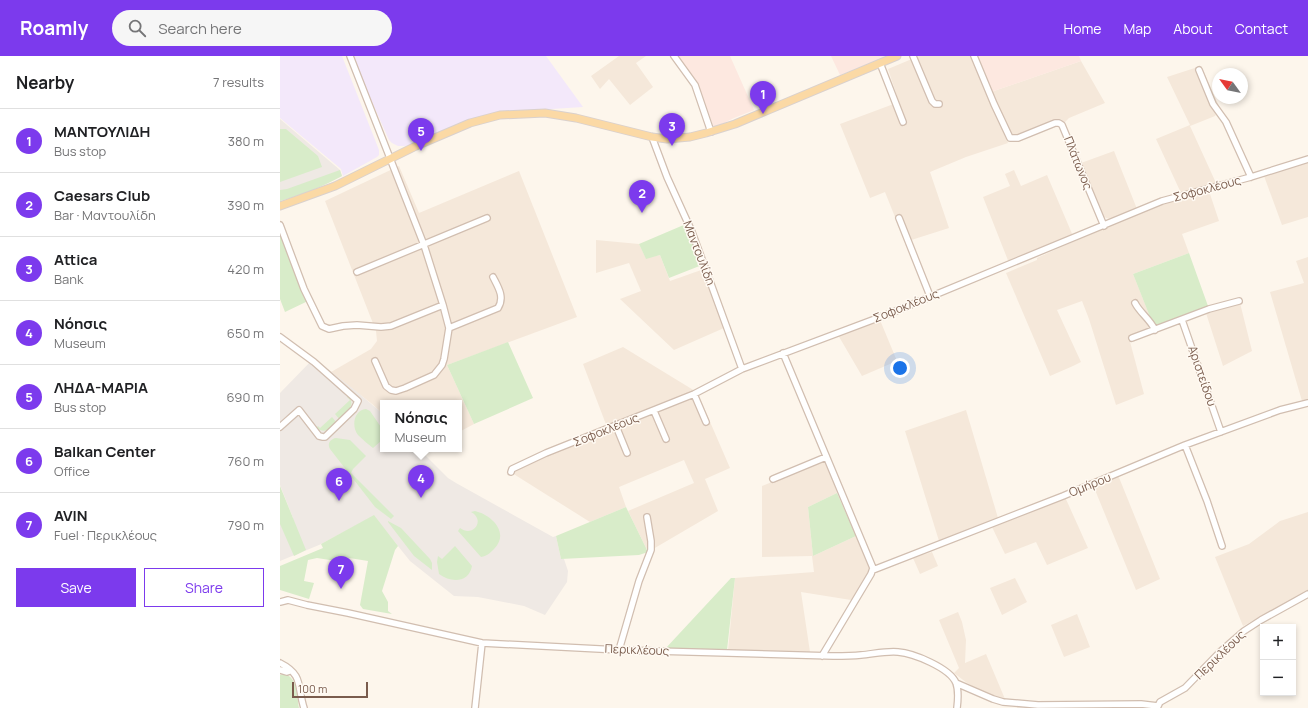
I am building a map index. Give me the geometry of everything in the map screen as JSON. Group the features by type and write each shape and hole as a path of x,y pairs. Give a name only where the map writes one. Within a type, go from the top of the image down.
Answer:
{"main road":[{"path":"280,206 335,186 390,159 470,123 500,115 545,113 562,115 652,137 667,139 700,135 736,124 897,56"}],"street":[{"path":"350,56 424,245 434,274 449,328 442,365 439,371 428,379 396,391 391,390 386,386 375,361"},
{"path":"674,56 695,85 711,132"},
{"path":"913,56 932,101 935,104 939,104"},
{"name":"Πλάτωνος","path":"974,56 1010,138 1018,138 1055,123 1062,125 1104,226"},
{"path":"880,63 903,122"},
{"path":"1199,70 1213,104 1226,122 1251,178"},
{"name":"Μαντουλίδη","path":"652,137 667,177 692,232 742,369"},
{"name":"Σοφοκλέους","path":"510,472 512,469 526,462 694,394 742,369 877,318 1170,198 1251,178 1308,159"},
{"path":"357,272 487,218"},
{"path":"899,218 930,296"},
{"path":"280,225 304,289 322,326 329,330 344,326 357,325 381,327 391,326 443,305"},
{"path":"449,328 498,308 501,303 500,291 493,277"},
{"path":"1132,338 1239,300"},
{"path":"1135,303 1139,311 1153,325 1155,330"},
{"name":"Αριστείδου","path":"1182,320 1221,432"},
{"path":"280,337 314,362 358,402 354,409 323,437 319,436 299,410 280,427"},
{"path":"783,354 873,570 822,656"},
{"path":"694,394 706,422"},
{"name":"Ομήρου","path":"873,570 1063,496 1185,445 1280,410 1308,403"},
{"path":"654,411 666,439"},
{"path":"616,426 627,453"},
{"path":"1185,445 1207,501 1222,546"},
{"path":"773,479 826,457"},
{"path":"619,650 639,581 651,550 647,517"},
{"name":"Περικλέους","path":"1157,707 1161,701 1185,688 1221,651 1244,631 1260,620 1308,594"},
{"name":"Περικλέους","path":"282,599 482,643 619,650 822,656 861,655 887,651 900,652 920,658 942,668 956,683"},
{"path":"475,708 482,643"},
{"path":"829,645 833,656"},
{"path":"280,663 298,678 304,708"},
{"path":"280,671 290,671"},
{"path":"956,683 993,699 1012,702 1038,705 1141,704 1157,707"},
{"path":"956,683 958,694 957,708"}],"shaded area":[{"path":"280,56 342,56 379,150 379,155 377,157 343,176 341,169 280,118"},
{"path":"353,56 546,56 583,107 521,111 410,145 398,146 389,140"},
{"path":"619,56 646,56 636,63 653,87 630,105 609,79 600,89 591,76"},
{"path":"676,56 730,56 754,110 714,128 697,83"},
{"path":"831,56 887,56 840,75"},
{"path":"919,56 970,56 1008,143 966,157 930,172 949,228 905,242 885,192 870,198 840,124 899,102 888,69"},
{"path":"976,56 1079,56 1081,61 991,92"},
{"path":"1081,61 1105,103 1069,118 1064,123 1061,119 1019,137 1012,137 991,92"},
{"path":"1201,66 1212,90 1212,104 1218,104 1220,108 1215,116 1190,126 1216,183 1181,193 1156,139 1190,125 1167,77"},
{"path":"280,119 340,170 342,176 309,191 280,201"},
{"path":"1114,151 1137,209 1111,219 1106,218 1101,214 1081,163"},
{"path":"1308,161 1308,217 1282,225 1264,176"},
{"path":"399,166 419,213 519,171 577,317 447,365 474,424 462,430 462,400 380,400 380,411 331,372 371,349 377,341 376,331 325,201"},
{"path":"1014,170 1021,186 1047,175 1073,236 1009,263 983,197 1010,186 1005,174"},
{"path":"1209,191 1219,221 1182,234 1189,253 1133,274 1155,329 1129,338 1144,394 1116,405 1082,301 1057,310 1081,362 1050,376 1006,273 1037,260 1037,258 1059,248 1159,205"},
{"path":"596,240 639,244 646,258 660,255 670,281 704,269 724,328 674,350 620,299 641,291 629,263 596,273"},
{"path":"1308,257 1308,400 1302,401 1270,292 1304,283 1296,261"},
{"path":"1240,303 1252,351 1223,366 1206,313"},
{"path":"880,320 897,361 862,376 838,335"},
{"path":"623,347 695,391 607,427 583,364"},
{"path":"314,358 380,411 380,452 422,452 448,478 553,537 556,536 561,559 564,559 568,571 567,582 545,615 524,606 478,597 454,596 410,561 374,516 319,545 280,561 280,523 293,518 280,485 280,393"},
{"path":"698,394 730,468 705,479 718,511 648,552 628,511 694,483 684,460 619,487 626,507 590,522 512,473 513,469 526,463"},
{"path":"966,410 998,518 939,541 905,431"},
{"path":"824,461 830,470 837,493 808,507 813,556 856,536 871,570 851,600 801,592 810,652 728,650 735,578 814,572 812,556 762,557 762,486"},
{"path":"1118,475 1160,579 1136,590 1093,485"},
{"path":"1065,497 1088,548 1047,565 1036,542 1005,554 992,527"},
{"path":"1308,512 1308,591 1243,626 1215,557 1249,544 1280,521"},
{"path":"932,552 938,566 920,574 913,558"},
{"path":"1015,578 1027,602 1002,615 990,588"},
{"path":"958,612 966,640 965,663 986,654 1005,699 997,698 986,693 967,683 954,673 959,668 939,620"},
{"path":"1077,614 1090,647 1064,657 1051,625"}],"green space":[{"path":"280,129 286,129 318,156 322,167 280,182"},
{"path":"340,170 342,176 311,190 280,201 280,190 287,189"},
{"path":"686,224 702,265 669,278 660,255 646,259 639,244"},
{"path":"280,233 308,301 285,312 280,299"},
{"path":"1189,253 1208,306 1154,327 1133,274"},
{"path":"508,342 533,398 474,424 447,365"},
{"path":"348,395 351,402 351,405 340,420 335,414 350,400 347,397"},
{"path":"366,409 370,411 380,426 380,442 373,448 358,435 356,431 354,423 356,415 362,410"},
{"path":"332,417 337,423 330,429 322,431 316,428 318,426 320,428"},
{"path":"336,438 350,440 366,456 351,473 394,516 391,519 375,507 330,449 330,442 332,439"},
{"path":"280,486 306,550 294,556 280,524"},
{"path":"837,493 856,536 813,556 808,507"},
{"path":"626,507 648,552 639,555 561,559 556,536"},
{"path":"475,511 487,516 493,521 500,531 498,543 494,549 485,556 481,557 458,531 460,528 465,531 469,531 476,527 478,523 477,519 471,512"},
{"path":"374,515 398,546 395,550 382,591 388,602 388,611 392,614 363,609 360,605 368,561 337,556 336,561 317,558 308,560 304,581 314,583 309,599 280,590 280,566 323,548 321,544"},
{"path":"388,521 401,528 430,559 432,563 432,570 414,556"},
{"path":"455,546 472,566 467,576 459,580 449,579 439,574 437,562 438,556 442,559"},
{"path":"731,578 735,578 727,650 665,649"},
{"path":"284,674 289,676 294,683 299,708 280,708 280,675"}],"place":[{"name":"ΜΑΝΤΟΥΛΙΔΗ","path":"763,114"},
{"name":"Attica","path":"672,146"},
{"name":"ΛΗΔΑ-ΜΑΡΙΑ","path":"421,151"},
{"name":"Caesars Club","path":"642,213"},
{"name":"Νόησις","path":"421,498"},
{"name":"Balkan Center","path":"339,501"},
{"name":"AVIN","path":"341,589"}]}
